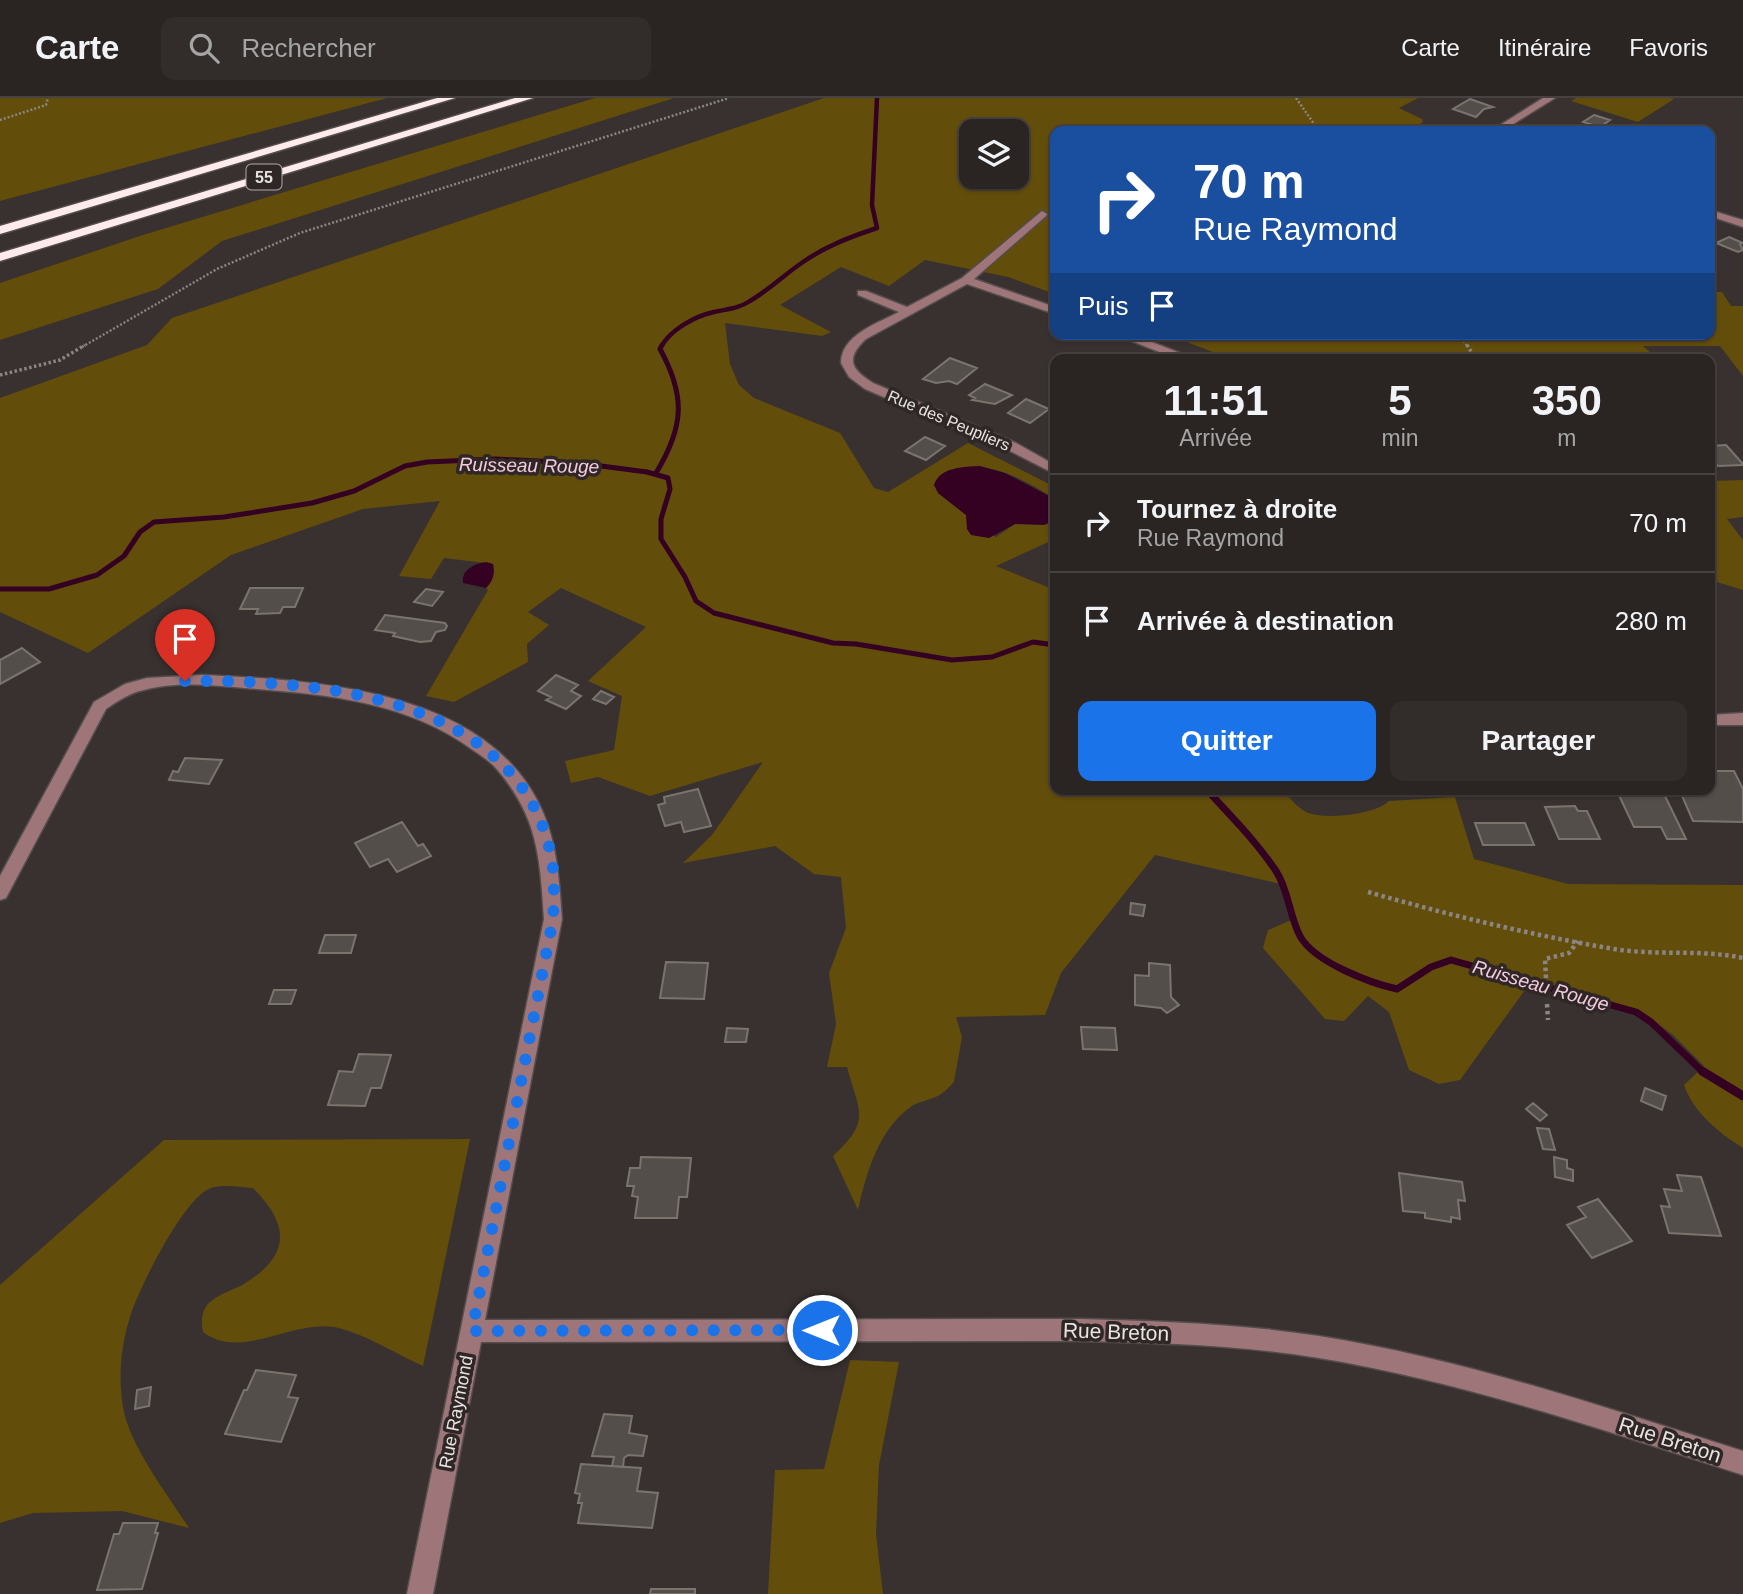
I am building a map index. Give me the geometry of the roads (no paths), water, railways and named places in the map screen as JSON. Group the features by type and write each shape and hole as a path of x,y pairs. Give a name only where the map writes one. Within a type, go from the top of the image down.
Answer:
{"highway":[{"path":"0,230 449,98"},
{"name":"55","path":"0,257 527,98"},
{"path":"0,215 303,141"}],"street":[{"path":"1504,126 1550,98"},
{"path":"862,293 905,310 966,280 1042,214"},
{"path":"1715,215 1743,224"},
{"path":"966,280 1050,309"},
{"name":"Rue des Peupliers","path":"905,310 853,343 846,357 846,365 858,380 1011,446 1050,467"},
{"path":"1137,340 1175,354"},
{"name":"Rue Raymond","path":"0,894 93,716 108,698 126,688 160,682 261,683 346,693 396,705 449,725 474,741 497,759 532,803 544,829 551,857 553,919 421,1594"},
{"path":"1715,720 1743,719"},
{"name":"Rue Breton","path":"472,1331 1064,1330 1252,1338 1317,1346 1451,1373 1743,1463"}],"waterway":[{"path":"661,347 670,335 691,320 746,304 820,251 877,228 872,205 877,98"},
{"path":"656,473 672,441 678,411 678,397 661,347"},
{"name":"Ruisseau Rouge","path":"0,589 49,589 97,575 124,556 140,532 154,522 224,517 312,503 354,491 405,466 427,462 496,459 578,463 647,472 668,478 670,489 661,519 661,539 685,577 696,601 714,613 833,643 856,644 952,660 992,657 1033,642 1050,644"},
{"name":"Ruisseau Rouge","path":"1212,795 1276,871 1300,936 1330,963 1372,982 1397,989 1431,967 1451,960 1636,1012 1651,1022 1704,1073"},
{"name":"Ruisseau Rouge","path":"1702,1071 1743,1096"}]}
